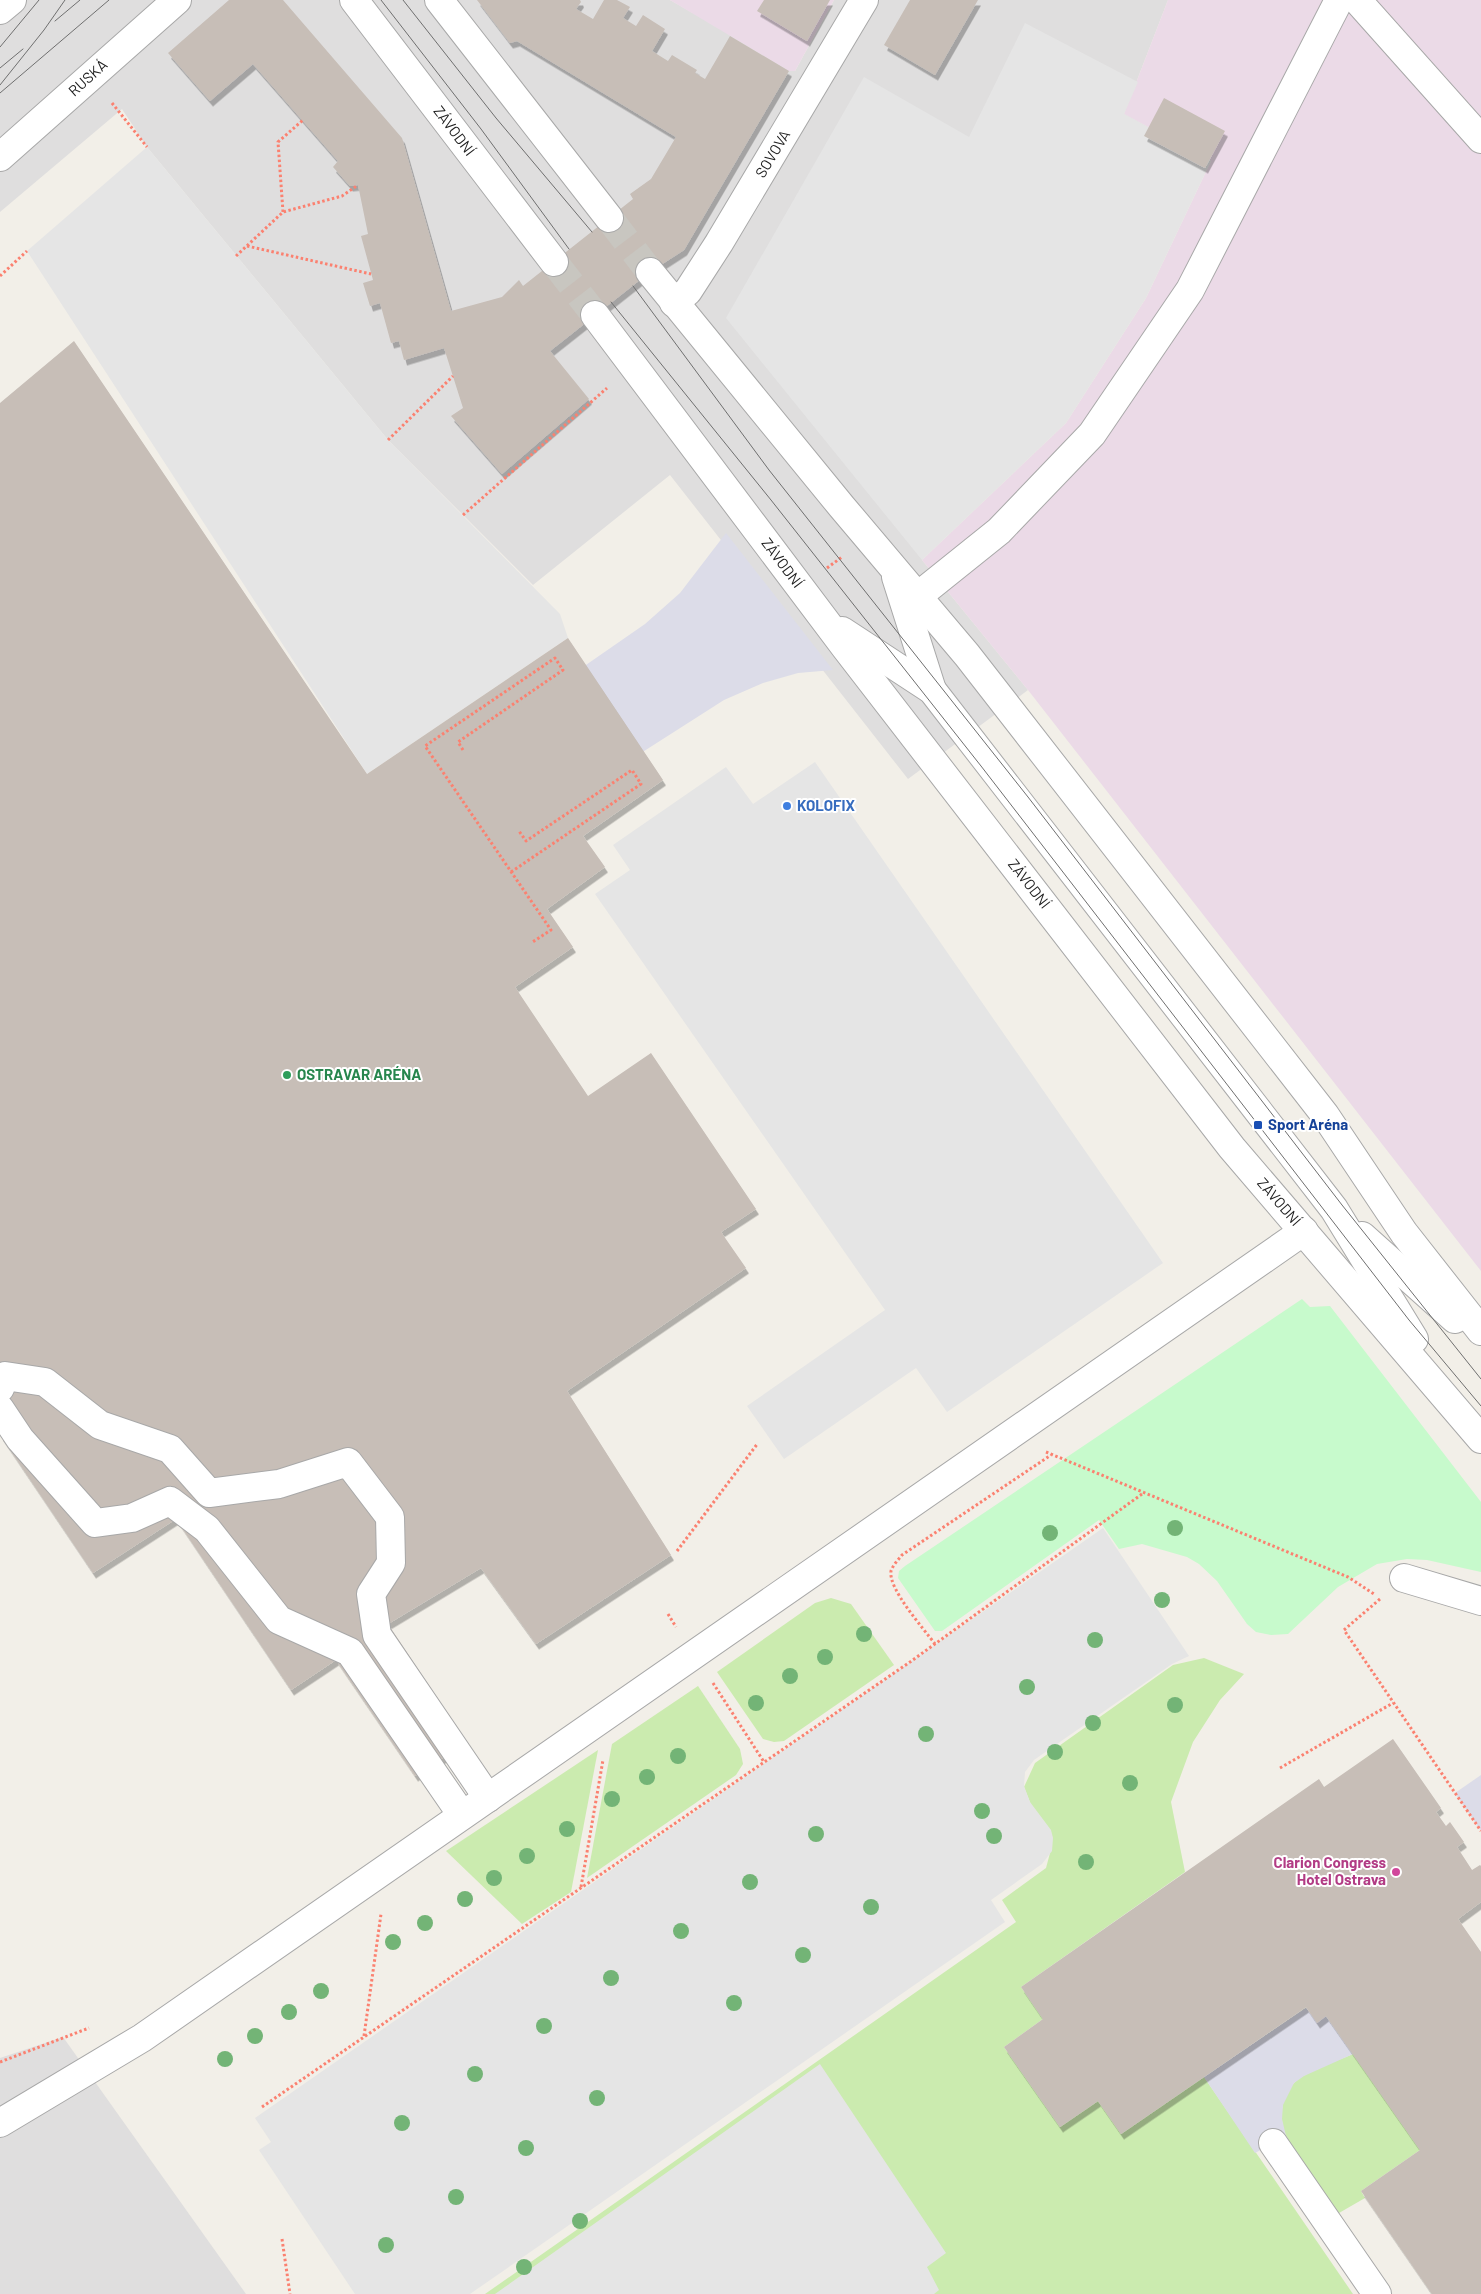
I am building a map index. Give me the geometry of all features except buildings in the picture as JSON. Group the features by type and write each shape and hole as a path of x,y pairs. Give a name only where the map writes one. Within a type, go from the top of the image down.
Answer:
{"street":[{"path":"0,10 12,0"},
{"name":"RUSKÁ","path":"0,157 177,0"},
{"name":"ZÁVODNÍ","path":"354,0 554,262"},
{"path":"439,0 609,218"},
{"name":"SOVOVA","path":"674,303 688,291 719,243 864,0"},
{"path":"918,596 999,531 1092,434 1190,290 1339,0"},
{"path":"1357,0 1481,139"},
{"path":"650,272 984,676 1325,1115 1404,1233 1481,1331"},
{"name":"ZÁVODNÍ","path":"595,315 824,619 1232,1148 1481,1439"},
{"path":"892,567 932,690"},
{"path":"824,619 932,690 1334,1209 1458,1411"},
{"path":"1334,1209 1380,1254 1481,1342"},
{"path":"0,2123 142,2038 1304,1231"},
{"path":"0,1388 5,1376 45,1382 100,1425 170,1449 209,1493 279,1484 348,1462 390,1517 391,1563 371,1594 377,1635 488,1798"},
{"path":"0,1409 20,1439 95,1523 132,1518 170,1501 207,1529 280,1620 350,1652 462,1815"},
{"path":"1404,1578 1481,1601"},
{"path":"1273,2143 1377,2294"}],"path":[{"path":"107,96 147,147"},
{"path":"283,212 278,142 303,120"},
{"path":"236,256 283,212 342,196 358,185"},
{"path":"246,246 371,274"},
{"path":"0,276 28,252"},
{"path":"388,440 453,376"},
{"path":"463,515 613,383"},
{"path":"463,750 458,742 563,670 555,658 425,746 551,930 531,943"},
{"path":"511,872 641,784 632,770 526,841 519,831"},
{"path":"1009,1436 1142,1494 1348,1578 1389,1601"},
{"path":"677,1551 758,1443"},
{"path":"935,1644 894,1587 892,1570 896,1562 902,1555 1052,1454"},
{"path":"262,2107 935,1644 1142,1494"},
{"path":"1381,1598 1344,1630 1481,1831"},
{"path":"668,1614 764,1762"},
{"path":"1280,1768 1393,1703"},
{"path":"581,1887 611,1712"},
{"path":"364,2037 387,1867"},
{"path":"282,2239 290,2294"}],"shaded area":[{"path":"0,0 670,0 795,71 834,0 1168,0 1124,114 1211,161 922,560 1028,690 908,779 670,475 533,585 388,440 147,147 122,109 0,212"},
{"path":"670,0 834,0 795,71 789,71"},
{"path":"1168,0 1481,0 1481,1271 1028,690 922,560 1066,423 1146,298 1211,161 1124,114"},
{"path":"1025,23 1138,82 1124,114 1211,161 1146,298 1066,423 922,560 726,318 864,77 969,137"},
{"path":"147,147 388,440 560,614 568,638 367,774 27,251"},
{"path":"726,533 833,670 798,673 763,683 724,700 508,838 453,757 645,624 680,593"},
{"path":"815,762 1163,1263 947,1412 916,1368 784,1459 747,1406 885,1310 595,894 630,870 613,845 726,767 753,804"},
{"path":"1103,1528 1189,1656 1172,1664 1034,1760 1025,1772 1024,1786 1030,1802 1051,1830 1053,1838 1052,1851 1042,1864 991,1900 1005,1922 470,2294 355,2294 259,2150 271,2142 255,2118"},
{"path":"1481,1775 1481,1831 1455,1793"},
{"path":"1306,2008 1317,2022 1326,2016 1353,2054 1304,2076 1294,2083 1283,2105 1282,2119 1286,2136 1255,2153 1204,2077"},
{"path":"63,2037 246,2294 0,2294 0,2058"},
{"path":"820,2064 946,2253 927,2267 939,2290 934,2294 495,2294"}],"green space":[{"path":"1302,1299 1310,1307 1330,1306 1481,1502 1481,1572 1427,1560 1407,1559 1377,1564 1338,1587 1288,1634 1271,1635 1256,1632 1247,1624 1217,1581 1199,1564 1187,1557 1142,1544 1119,1549 1099,1520 942,1631 935,1631 898,1578 899,1571"},
{"path":"831,1598 851,1604 894,1665 784,1741 774,1742 763,1739 717,1672 815,1603"},
{"path":"1204,1658 1244,1674 1220,1700 1193,1742 1171,1802 1185,1872 1021,1987 1043,2019 1004,2047 1060,2127 1098,2101 1121,2134 1204,2077 1353,2294 485,2294 1016,1922 1002,1900 1046,1868 1050,1853 1024,1787 1035,1763 1173,1665"},
{"path":"698,1686 740,1749 743,1764 736,1775 587,1878 612,1744"},
{"path":"598,1750 571,1892 522,1924 446,1851"},
{"path":"1353,2054 1420,2150 1361,2191 1365,2198 1339,2213 1292,2147 1284,2131 1282,2108 1286,2094 1300,2078"}],"tunnel":[{"path":"609,218 650,272"},
{"path":"554,262 595,315"}],"tram line":[{"path":"0,47 39,0"},
{"path":"0,85 44,30 65,0"},
{"path":"55,21 80,0"},
{"path":"0,93 109,0"},
{"path":"381,0 481,129 569,249"},
{"path":"403,0 496,118 592,232"},
{"path":"0,68 23,49"},
{"path":"633,286 769,470 1028,797 1342,1205 1481,1379"},
{"path":"611,302 771,500 981,766 1409,1320 1481,1406"}],"place":[{"name":"KOLOFIX","path":"787,806"},
{"name":"OSTRAVAR ARÉNA","path":"287,1075"},
{"name":"Sport Aréna","path":"1258,1125"},
{"name":"Clarion Congress Hotel Ostrava","path":"1396,1872"}]}
